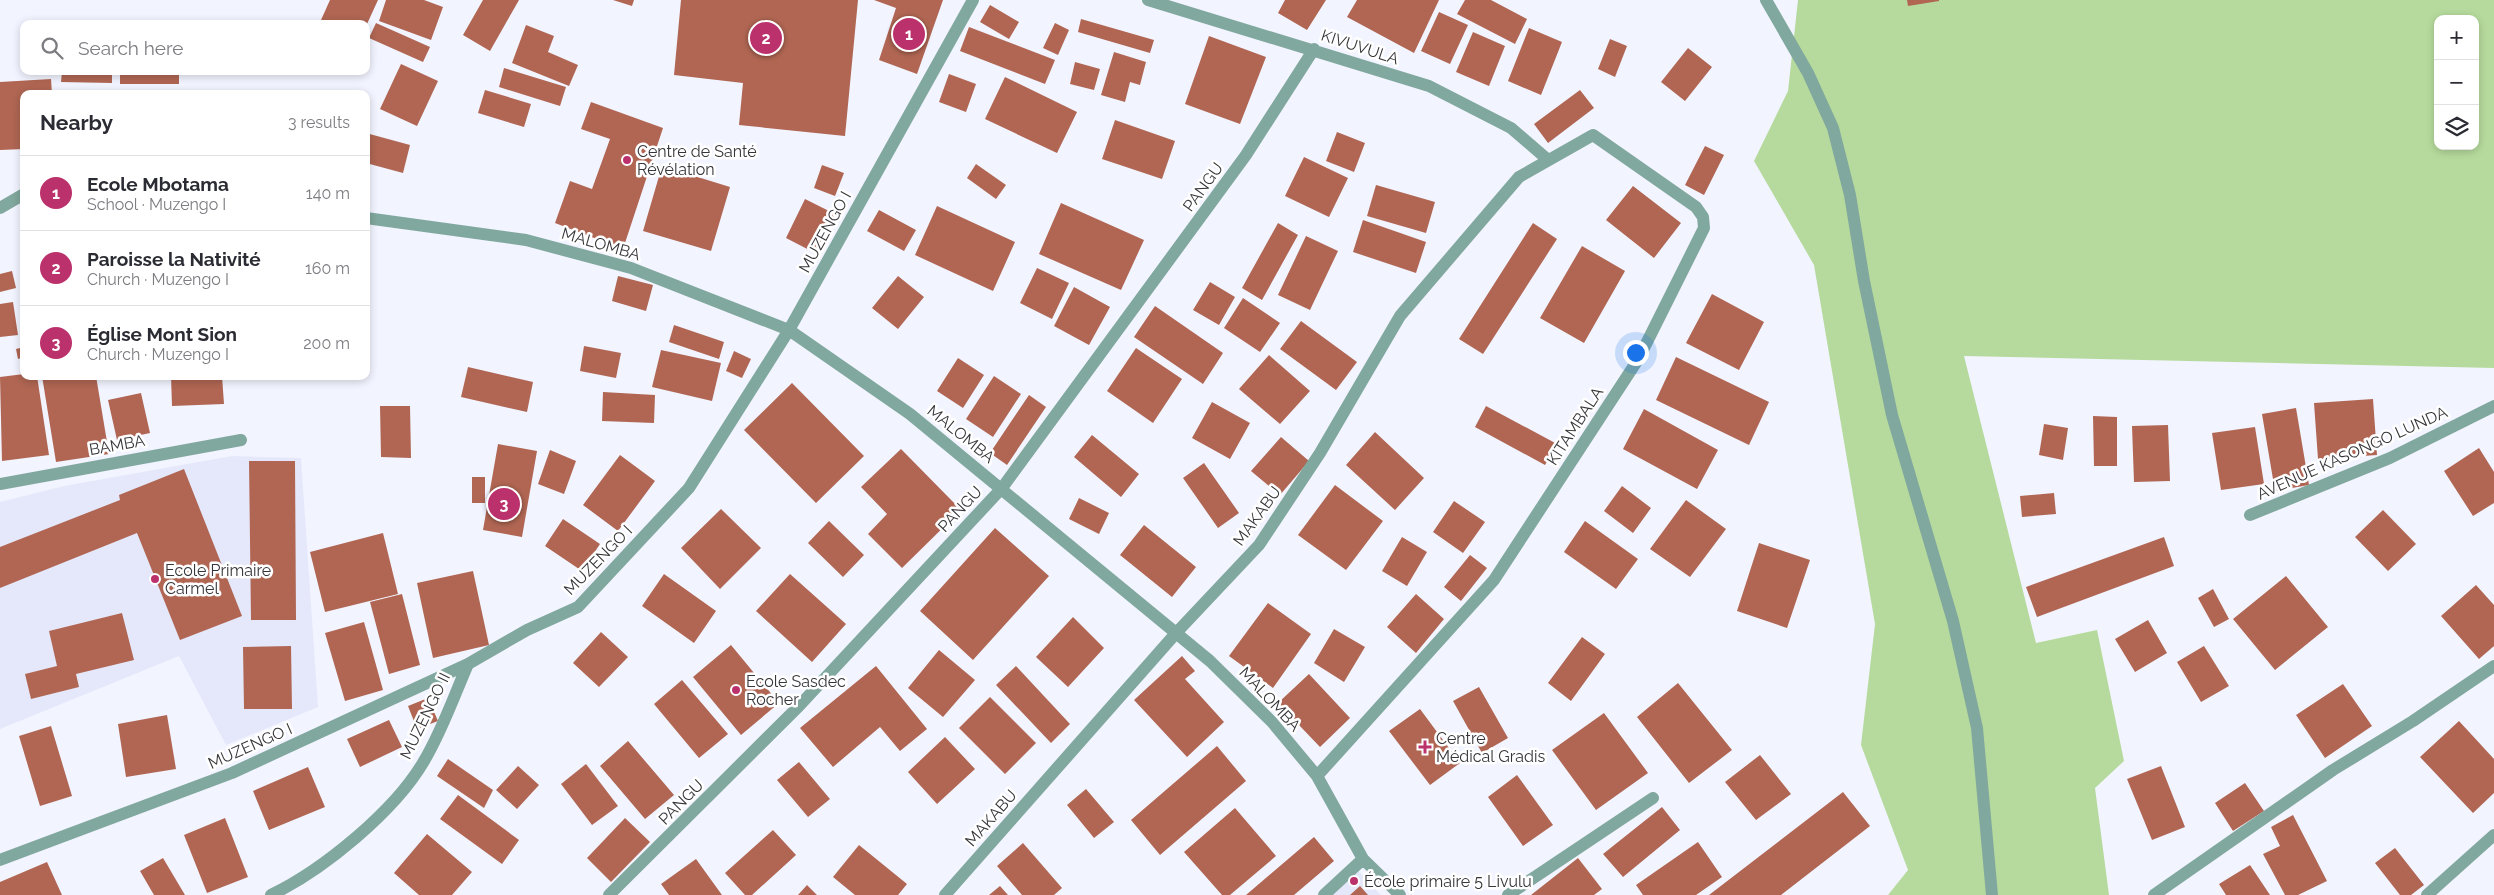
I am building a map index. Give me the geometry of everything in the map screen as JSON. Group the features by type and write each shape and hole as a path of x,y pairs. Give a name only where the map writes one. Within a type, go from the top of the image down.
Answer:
{"street":[{"name":"MUZENGO I","path":"0,860 232,773 468,664 527,630 578,607 689,488 789,330 973,0"},
{"name":"KIVUVULA","path":"1148,0 1314,49 1429,86 1512,128 1547,159"},
{"path":"1766,0 1808,73 1833,128 1850,195 1864,281 1892,415 1953,621 1977,728 1992,895"},
{"name":"PANGU","path":"609,895 792,713 1002,488 1246,156 1314,49"},
{"name":"KITAMBALA","path":"1317,776 1494,580 1639,358 1704,228 1703,217 1696,207 1593,135 1547,159"},
{"name":"MAKABU","path":"945,895 1177,632 1259,545 1320,453 1400,316 1519,177 1547,159"},
{"path":"0,208 20,196"},
{"name":"MALOMBA","path":"370,219 526,240 631,268 789,330 910,414 1210,661 1272,722 1317,776 1363,859 1400,895"},
{"name":"AVENUE KASONGO LUNDA","path":"2250,515 2390,458 2494,406"},
{"name":"BAMBA","path":"0,484 240,440"},
{"name":"MUZENGO II","path":"271,895 337,853 388,808 424,762 468,664"},
{"path":"2154,895 2333,770 2413,721 2494,666"},
{"path":"1508,895 1653,798"},
{"path":"2427,895 2494,835"},
{"path":"1324,895 1363,859"}],"shaded area":[{"name":"Ecole Primaire Carmel","path":"232,456 301,458 318,707 226,745 179,656 0,729 0,502 64,486"},
{"name":"École primaire 5 Livulu","path":"1355,867 1381,895 1324,895"}],"green space":[{"path":"1798,0 2494,0 2494,368 1964,356 2036,643 2097,630 2124,761 2095,788 2109,895 1888,895 1908,870 1861,745 1875,624 1814,265 1754,161 1788,91"}],"building":[{"path":"330,0 378,0 369,20 321,20"},
{"path":"386,0 424,0 443,7 431,40 379,21"},
{"path":"483,0 519,0 490,51 463,35"},
{"path":"613,0 634,0 632,6"},
{"path":"681,0 858,0 845,136 739,125 743,83 674,75"},
{"path":"874,0 943,0 917,74 879,60 896,8"},
{"path":"1285,0 1326,0 1307,30 1278,13"},
{"path":"1357,0 1439,0 1414,53 1347,17"},
{"path":"1465,0 1491,0 1527,19 1515,44 1457,14"},
{"path":"1907,0 1939,0 1939,1 1908,6"},
{"path":"990,5 1019,22 1009,39 980,22"},
{"path":"1439,12 1468,25 1450,64 1421,51"},
{"path":"1081,19 1154,40 1150,53 1078,32"},
{"path":"376,23 430,47 423,62 370,38"},
{"path":"1055,23 1069,30 1058,55 1043,48"},
{"path":"526,25 554,36 548,52 578,65 569,86 512,63"},
{"path":"969,27 1055,60 1045,84 960,51"},
{"path":"1529,28 1562,42 1541,95 1508,81"},
{"path":"1473,32 1505,46 1489,86 1456,72"},
{"path":"1209,36 1266,57 1240,124 1185,104"},
{"path":"1610,39 1627,46 1615,77 1598,69"},
{"path":"1688,48 1712,67 1685,101 1661,82"},
{"path":"1114,52 1146,62 1140,85 1130,82 1125,102 1101,95"},
{"path":"1075,62 1100,69 1094,90 1070,84"},
{"path":"401,64 438,81 417,126 380,109"},
{"path":"504,68 566,87 560,106 499,87"},
{"path":"949,74 976,84 966,112 939,102"},
{"path":"62,75 112,75 112,83 61,82"},
{"path":"120,75 179,75 179,84 120,84"},
{"path":"1005,77 1077,112 1057,153 985,119"},
{"path":"51,79 52,90 20,90 20,149 0,150 0,82"},
{"path":"485,90 531,104 524,127 478,113"},
{"path":"1580,90 1594,108 1548,143 1534,124"},
{"name":"Centre de Santé Révélation","path":"591,102 663,128 623,249 555,223 570,181 592,189 610,139 581,129"},
{"path":"1115,120 1175,141 1162,179 1102,159"},
{"path":"1337,132 1365,143 1354,172 1326,161"},
{"path":"370,134 410,145 403,173 370,164"},
{"path":"1705,146 1724,155 1704,195 1685,185"},
{"path":"1304,157 1348,178 1329,217 1285,196"},
{"path":"976,164 1006,185 996,199 967,178"},
{"path":"822,165 844,173 835,196 814,188"},
{"path":"662,166 730,187 711,251 643,231"},
{"path":"1376,185 1435,202 1426,233 1367,216"},
{"path":"1633,186 1681,223 1654,258 1606,220"},
{"path":"805,199 835,214 815,253 786,238"},
{"path":"1061,203 1144,240 1121,290 1039,254"},
{"path":"937,206 1015,242 993,291 915,255"},
{"path":"879,210 916,230 904,251 867,231"},
{"path":"1363,220 1426,242 1416,273 1353,252"},
{"path":"1278,223 1298,235 1262,300 1242,288"},
{"path":"1533,223 1557,239 1483,354 1459,339"},
{"path":"1306,236 1338,251 1310,310 1278,295"},
{"path":"1582,246 1625,271 1584,343 1540,318"},
{"path":"1037,268 1069,283 1052,319 1020,303"},
{"path":"12,271 16,288 0,292 0,274"},
{"path":"618,276 653,285 646,311 612,301"},
{"path":"898,276 924,297 898,329 872,308"},
{"path":"1210,282 1235,297 1219,325 1193,310"},
{"path":"1074,287 1110,307 1089,345 1054,326"},
{"path":"1712,294 1764,322 1739,370 1686,343"},
{"path":"1243,298 1280,323 1260,352 1224,328"},
{"path":"13,302 18,335 0,337 0,304"},
{"path":"1155,306 1223,353 1203,384 1134,337"},
{"path":"1301,321 1357,362 1336,390 1280,349"},
{"path":"674,325 724,342 719,359 669,342"},
{"path":"584,346 621,353 616,378 580,371"},
{"path":"20,348 20,358 18,359 16,349"},
{"path":"1136,348 1182,379 1153,423 1107,391"},
{"path":"661,350 721,363 712,401 652,387"},
{"path":"734,351 751,359 742,378 726,371"},
{"path":"1269,355 1310,391 1280,424 1239,389"},
{"path":"1676,357 1769,402 1749,445 1656,400"},
{"path":"958,358 984,375 963,408 937,391"},
{"path":"468,367 533,382 527,412 461,397"},
{"path":"20,374 20,380 38,380 49,455 2,461 0,377"},
{"path":"994,376 1021,394 993,437 966,419"},
{"path":"43,380 97,380 109,454 56,462"},
{"path":"171,380 222,380 224,404 172,406"},
{"path":"792,383 864,456 816,503 744,430"},
{"path":"603,392 655,395 654,423 602,421"},
{"path":"141,393 150,433 117,440 108,400"},
{"path":"1029,395 1046,407 1007,465 990,453"},
{"path":"2373,399 2377,455 2318,459 2314,403"},
{"path":"1212,402 1250,423 1230,459 1192,438"},
{"path":"380,406 410,406 411,458 381,457"},
{"path":"1486,406 1557,444 1545,465 1475,427"},
{"path":"2296,408 2309,485 2275,491 2262,414"},
{"path":"1644,409 1718,450 1697,489 1623,449"},
{"path":"2093,416 2117,417 2117,466 2094,466"},
{"path":"2044,424 2068,428 2063,460 2039,455"},
{"path":"2168,425 2170,481 2134,482 2132,426"},
{"path":"2255,427 2264,484 2221,490 2212,433"},
{"path":"1375,432 1424,478 1395,510 1346,465"},
{"path":"1092,435 1139,474 1121,497 1074,457"},
{"path":"1281,437 1309,461 1280,495 1251,471"},
{"path":"498,444 537,451 522,537 483,530"},
{"path":"2479,448 2494,472 2494,503 2473,516 2444,471"},
{"path":"901,449 961,510 902,568 868,534 887,514 861,487"},
{"path":"550,450 576,461 564,494 538,484"},
{"path":"620,455 655,481 618,531 583,505"},
{"path":"249,461 295,461 296,620 251,620"},
{"path":"1204,463 1239,513 1218,528 1183,478"},
{"path":"184,469 242,616 180,640 137,533 0,588 0,547 120,500 119,495"},
{"path":"472,477 485,477 485,503 472,503"},
{"path":"1335,485 1383,521 1346,570 1298,535"},
{"path":"1622,486 1651,508 1633,533 1604,511"},
{"path":"2054,493 2056,514 2022,517 2020,496"},
{"path":"1079,498 1109,513 1099,534 1069,519"},
{"path":"1686,500 1726,529 1690,577 1650,549"},
{"path":"1454,501 1485,522 1463,553 1433,532"},
{"path":"721,509 761,548 720,589 681,548"},
{"path":"2383,510 2416,544 2388,571 2355,537"},
{"path":"563,519 600,544 582,571 545,546"},
{"path":"829,521 864,555 843,577 808,543"},
{"path":"1585,521 1638,559 1616,589 1564,552"},
{"path":"1144,525 1196,567 1172,597 1120,555"},
{"path":"995,528 1049,576 973,660 920,611"},
{"path":"383,533 398,594 325,612 310,552"},
{"path":"1402,537 1427,552 1407,586 1382,571"},
{"path":"2164,537 2174,566 2037,617 2026,587"},
{"path":"1759,543 1810,560 1787,628 1737,611"},
{"path":"1470,555 1487,568 1461,601 1444,587"},
{"path":"473,571 489,645 433,658 417,583"},
{"path":"664,574 716,611 694,643 642,606"},
{"path":"790,574 846,624 812,662 756,611"},
{"path":"2286,576 2328,627 2275,670 2233,619"},
{"path":"2476,585 2494,605 2494,646 2479,659 2441,616"},
{"path":"2213,589 2229,619 2214,627 2198,598"},
{"path":"402,594 420,665 389,674 370,602"},
{"path":"1416,594 1444,619 1416,653 1387,627"},
{"path":"1268,603 1311,634 1273,688 1229,656"},
{"path":"122,613 134,660 76,674 79,687 31,699 25,674 57,666 49,631"},
{"path":"1073,617 1104,648 1068,687 1036,657"},
{"path":"2148,620 2167,653 2135,672 2115,639"},
{"path":"364,622 383,690 345,701 325,633"},
{"path":"1334,629 1365,647 1344,682 1314,663"},
{"path":"601,632 628,657 599,687 573,663"},
{"path":"1582,637 1605,654 1571,701 1548,683"},
{"name":"Ecole Sasdec Rocher","path":"731,645 779,703 741,735 693,677"},
{"path":"291,646 292,709 244,709 243,647"},
{"path":"2204,646 2229,686 2201,702 2177,662"},
{"path":"939,650 975,680 943,717 908,688"},
{"path":"1182,656 1195,671 1185,679 1224,722 1187,757 1134,700"},
{"path":"876,666 927,729 900,751 880,727 833,767 800,728"},
{"path":"1016,666 1070,724 1051,743 996,685"},
{"path":"1309,674 1350,718 1320,747 1278,703"},
{"path":"682,680 728,734 699,758 654,704"},
{"path":"1678,683 1732,750 1689,783 1637,717"},
{"path":"2343,684 2372,726 2325,758 2296,715"},
{"path":"1479,687 1508,738 1482,753 1453,701"},
{"path":"990,697 1036,743 1005,774 959,728"},
{"path":"428,698 438,721 417,729 408,706"},
{"name":"Centre Médical Gradis","path":"1420,709 1460,763 1430,785 1389,731"},
{"path":"1604,713 1648,773 1596,810 1552,750"},
{"path":"167,715 176,769 126,777 118,724"},
{"path":"389,720 402,747 360,767 347,739"},
{"path":"2459,721 2494,759 2494,793 2473,813 2420,757"},
{"path":"51,726 72,796 40,806 19,736"},
{"path":"945,737 975,769 937,804 908,772"},
{"path":"628,741 674,795 645,819 600,766"},
{"path":"1217,746 1246,781 1160,855 1131,820"},
{"path":"1760,755 1791,794 1756,820 1725,782"},
{"path":"448,759 493,790 484,808 437,776"},
{"path":"799,762 830,799 808,817 777,780"},
{"path":"586,764 618,806 592,825 561,784"},
{"path":"518,766 539,785 517,809 496,790"},
{"path":"2161,766 2185,827 2152,840 2127,779"},
{"path":"308,767 325,807 269,830 253,791"},
{"path":"1517,775 1553,825 1523,846 1488,797"},
{"path":"2245,783 2264,811 2233,831 2215,803"},
{"path":"1086,789 1114,822 1094,838 1067,805"},
{"path":"1843,792 1870,826 1781,895 1709,895"},
{"path":"458,795 519,840 502,864 440,819"},
{"path":"1662,807 1680,830 1623,877 1603,854"},
{"path":"1235,808 1276,856 1230,895 1222,895 1184,852"},
{"path":"2293,815 2327,881 2298,895 2285,895 2263,854 2280,846 2271,827"},
{"path":"225,818 248,877 207,893 184,835"},
{"path":"625,818 650,842 611,882 587,858"},
{"path":"773,830 796,855 752,895 745,895 725,873"},
{"path":"427,834 472,872 452,895 419,895 394,873"},
{"path":"1314,837 1334,861 1294,895 1246,895"},
{"path":"1698,842 1722,877 1696,895 1643,895 1636,885"},
{"path":"1023,843 1062,888 1054,895 1022,895 997,866"},
{"path":"859,845 907,884 898,895 855,895 833,877"},
{"path":"2395,848 2424,885 2411,895 2400,895 2375,863"},
{"path":"163,858 185,895 154,895 140,871"},
{"path":"1578,858 1602,889 1594,895 1531,895"},
{"path":"696,859 722,895 669,895 661,884"},
{"path":"47,862 62,895 0,895 0,882"},
{"path":"2250,865 2270,895 2226,895 2219,884"},
{"path":"807,885 817,895 798,895"},
{"path":"1000,886 1008,895 989,895"},
{"path":"1360,886 1368,895 1350,895"}],"place":[{"name":"Ecole Mbotama","path":"909,34"},
{"name":"Paroisse la Nativité","path":"766,38"},
{"name":"Centre de Santé Révélation","path":"627,160"},
{"name":"Église Mont Sion","path":"504,504"},
{"name":"Ecole Primaire Carmel","path":"155,579"},
{"name":"Ecole Sasdec Rocher","path":"736,690"},
{"name":"Centre Médical Gradis","path":"1425,747"},
{"name":"École primaire 5 Livulu","path":"1354,881"}]}
